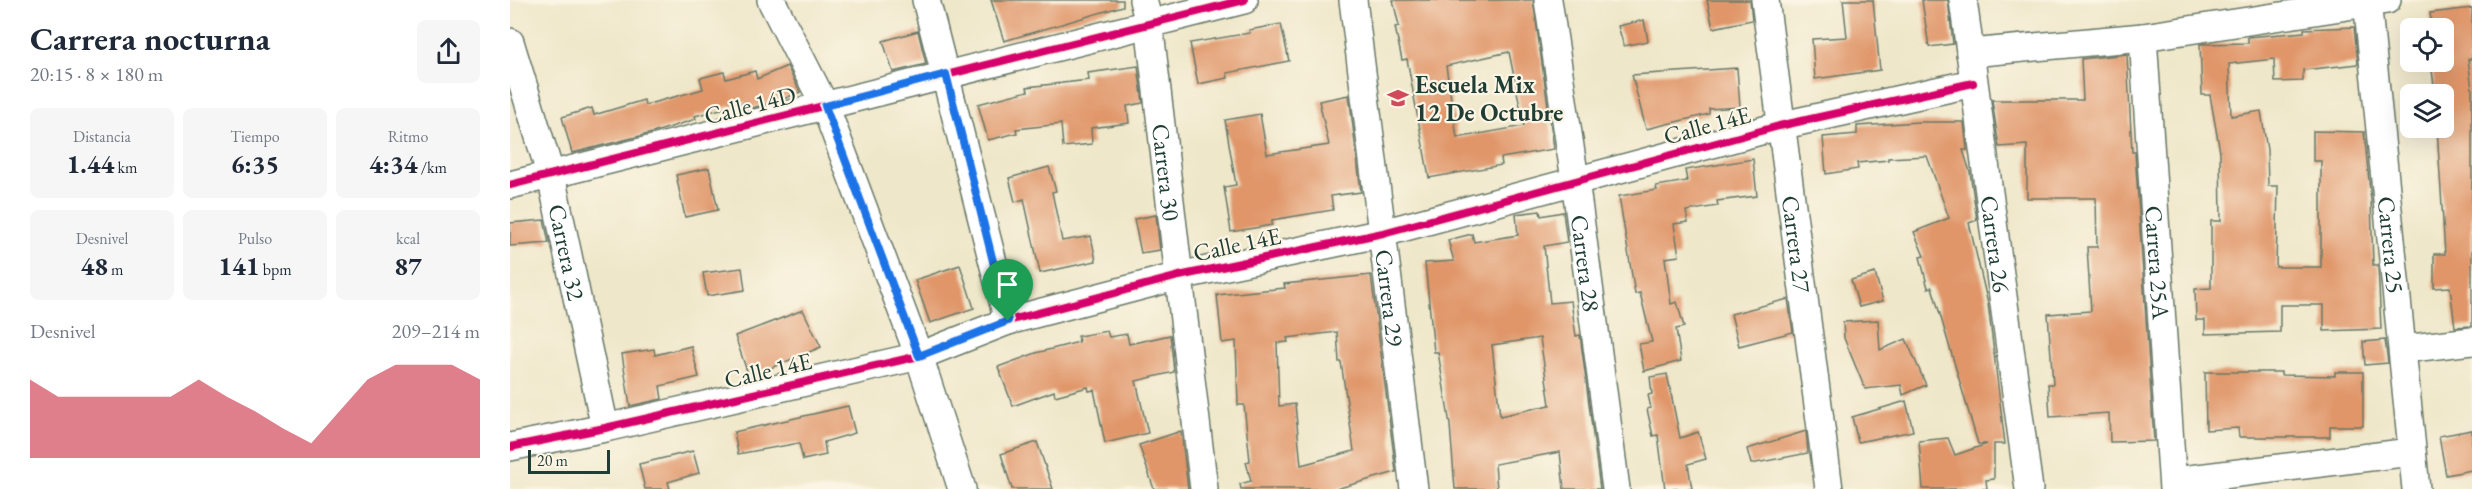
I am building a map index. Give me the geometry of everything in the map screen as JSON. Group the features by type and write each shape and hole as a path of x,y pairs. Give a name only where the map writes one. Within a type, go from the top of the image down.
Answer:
{"street":[{"path":"771,0 825,106 919,356 962,489"},
{"path":"926,0 1008,321"},
{"name":"Calle 14D","path":"510,185 946,74 1146,11 1244,0"},
{"name":"Carrera 29","path":"1353,0 1414,489"},
{"name":"Carrera 28","path":"1548,0 1575,180 1616,489"},
{"name":"Carrera 27","path":"1765,0 1779,126 1829,489"},
{"name":"Carrera 26","path":"1963,0 2029,489"},
{"path":"1970,53 2143,37 2374,1"},
{"name":"Carrera 25","path":"2374,1 2411,452 2416,489"},
{"name":"Carrera 30","path":"1146,11 1204,489"},
{"name":"Carrera 25A","path":"2143,37 2173,485"},
{"name":"Carrera 32","path":"510,42 551,176 605,428"},
{"name":"Calle 14E","path":"510,447 605,428 919,356 1008,321 1179,276 1383,233 1779,126 1973,83"},
{"path":"2403,349 2472,341"},
{"path":"2173,485 2411,452"}],"building":[{"path":"991,0 1123,0 1123,6 1004,41"},
{"path":"1393,0 1533,0 1554,149 1501,158 1502,165 1429,178 1407,59 1402,60 1395,27 1399,26","holes":["1509,52 1524,126 1457,138 1446,66"]},
{"path":"1707,0 1750,0 1752,20 1713,28"},
{"path":"1843,0 1873,0 1880,70 1815,79 1812,39 1847,37"},
{"path":"1922,0 1948,0 1953,44 1929,47"},
{"path":"2472,8 2472,59 2468,59 2472,89 2472,326 2455,327 2450,287 2434,288 2434,254 2445,254 2438,138 2454,138 2454,84 2434,84 2432,72 2454,72 2454,18 2431,18 2430,13"},
{"path":"1644,20 1648,41 1624,46 1618,26"},
{"path":"1281,24 1289,61 1227,73 1228,78 1198,84 1190,43 1250,33 1249,30"},
{"path":"2354,27 2358,64 2303,70 2303,81 2275,82 2274,59 2229,64 2231,116 2261,111 2267,150 2268,186 2278,186 2276,267 2321,267 2321,161 2313,161 2313,131 2364,132 2371,201 2373,265 2378,265 2381,329 2324,331 2324,305 2280,305 2280,332 2205,334 2205,320 2196,320 2195,289 2211,288 2211,221 2221,221 2220,152 2210,95 2202,95 2200,44 2248,43 2248,37 2304,32 2304,29"},
{"path":"918,31 926,64 893,72 883,41"},
{"path":"2127,54 2132,152 2135,152 2154,441 2110,442 2109,413 2050,417 2048,384 2053,384 2048,314 2091,311 2087,247 2097,247 2096,198 2027,198 2027,145 1999,147 1992,100 2083,100 2081,59"},
{"path":"787,66 800,92 779,101 748,109 746,102 695,116 696,119 652,133 572,153 562,117 592,108 594,115 644,100 645,105 703,89 700,78 724,72 726,79 755,71 757,79"},
{"path":"1138,66 1143,103 1127,106 1129,123 1091,128 1092,144 1063,147 1061,124 1016,129 1017,133 988,140 978,104 1028,91 1027,87 1089,80 1088,73"},
{"path":"1737,68 1740,107 1709,109 1709,114 1646,129 1632,75"},
{"path":"1349,95 1361,192 1331,196 1333,210 1272,220 1272,225 1231,232 1224,187 1236,185 1225,120 1260,114 1267,154 1329,145 1319,101"},
{"path":"1964,122 1967,150 1963,150 1970,172 1977,220 1969,223 1988,304 2005,444 1994,444 1994,479 1986,480 1987,489 1923,489 1919,441 1948,438 1955,455 1987,444 1978,444 1932,287 1928,288 1920,257 1924,256 1914,232 1949,218 1927,156 1888,158 1888,160 1857,163 1858,169 1826,174 1823,137 1857,134 1857,126"},
{"path":"1753,159 1757,196 1717,201 1718,206 1686,211 1688,222 1674,224 1679,256 1665,258 1671,304 1677,302 1684,327 1676,329 1681,361 1644,371 1639,344 1652,342 1640,293 1635,294 1619,196 1657,190 1656,186 1687,181 1685,170"},
{"path":"1049,167 1056,191 1052,192 1062,241 1091,236 1096,261 1040,273 1024,199 1015,202 1009,178"},
{"path":"709,168 718,210 685,217 676,175"},
{"path":"1540,211 1541,216 1563,212 1567,242 1544,246 1550,303 1571,301 1576,336 1580,335 1600,489 1564,489 1560,452 1495,464 1497,489 1455,489 1450,425 1438,352 1434,352 1425,263 1454,261 1448,240 1472,234 1474,242 1518,235 1516,214","holes":["1540,338 1550,405 1500,416 1492,345"]},
{"path":"1156,215 1160,250 1141,253 1134,219"},
{"path":"544,220 549,243 510,246 510,223"},
{"path":"960,265 974,308 930,323 915,280"},
{"path":"742,268 745,290 707,296 703,273"},
{"path":"1875,273 1883,301 1859,307 1851,280"},
{"path":"1371,275 1396,472 1336,489 1241,489 1240,484 1251,481 1246,462 1250,461 1244,405 1238,405 1236,341 1222,343 1217,295 1285,288 1284,284","holes":["1337,332 1339,362 1341,362 1354,451 1301,465 1295,404 1279,406 1277,343 1288,342 1287,338"]},
{"path":"1788,299 1793,332 1739,346 1731,314"},
{"path":"803,310 821,347 749,377 735,336"},
{"path":"1878,320 1880,350 1906,339 1926,385 1903,395 1901,385 1865,389 1844,338 1843,322"},
{"path":"1107,331 1109,337 1127,334 1129,344 1170,335 1174,372 1136,381 1148,433 1105,443 1094,390 1089,391 1088,387 1055,396 1054,391 1013,406 998,367 1036,353 1079,342 1078,336"},
{"path":"2385,340 2388,363 2365,365 2363,342"},
{"path":"691,346 699,377 660,386 662,399 630,406 622,354 654,349 655,355"},
{"path":"2205,372 2281,372 2281,375 2335,376 2335,372 2363,372 2363,426 2330,426 2330,437 2239,437 2238,428 2206,430"},
{"path":"1667,374 1680,438 1698,432 1706,459 1688,464 1692,489 1665,489 1658,435 1653,436 1647,409 1651,408 1648,395 1652,394 1650,377"},
{"path":"1906,401 1913,431 1858,442 1852,417"},
{"path":"848,406 855,433 824,442 826,455 803,460 799,443 738,454 734,432"},
{"path":"2472,430 2472,470 2446,475 2439,436"},
{"path":"1181,431 1188,489 1154,489 1139,445"},
{"path":"1806,431 1808,453 1751,464 1747,449"},
{"path":"1037,442 1053,489 1012,489 1001,454"},
{"path":"693,451 699,473 668,482 670,489 645,489 639,464"}],"cycle path":[{"path":"510,185 1244,0"},
{"path":"510,447 605,428 919,356 1008,321 1179,276 1383,233 1779,126 1973,83"}],"place":[{"name":"Escuela Mix 12 De Octubre","path":"1398,98"}],"route":[{"path":"946,74 1008,321 919,356 825,106 946,74"}]}
